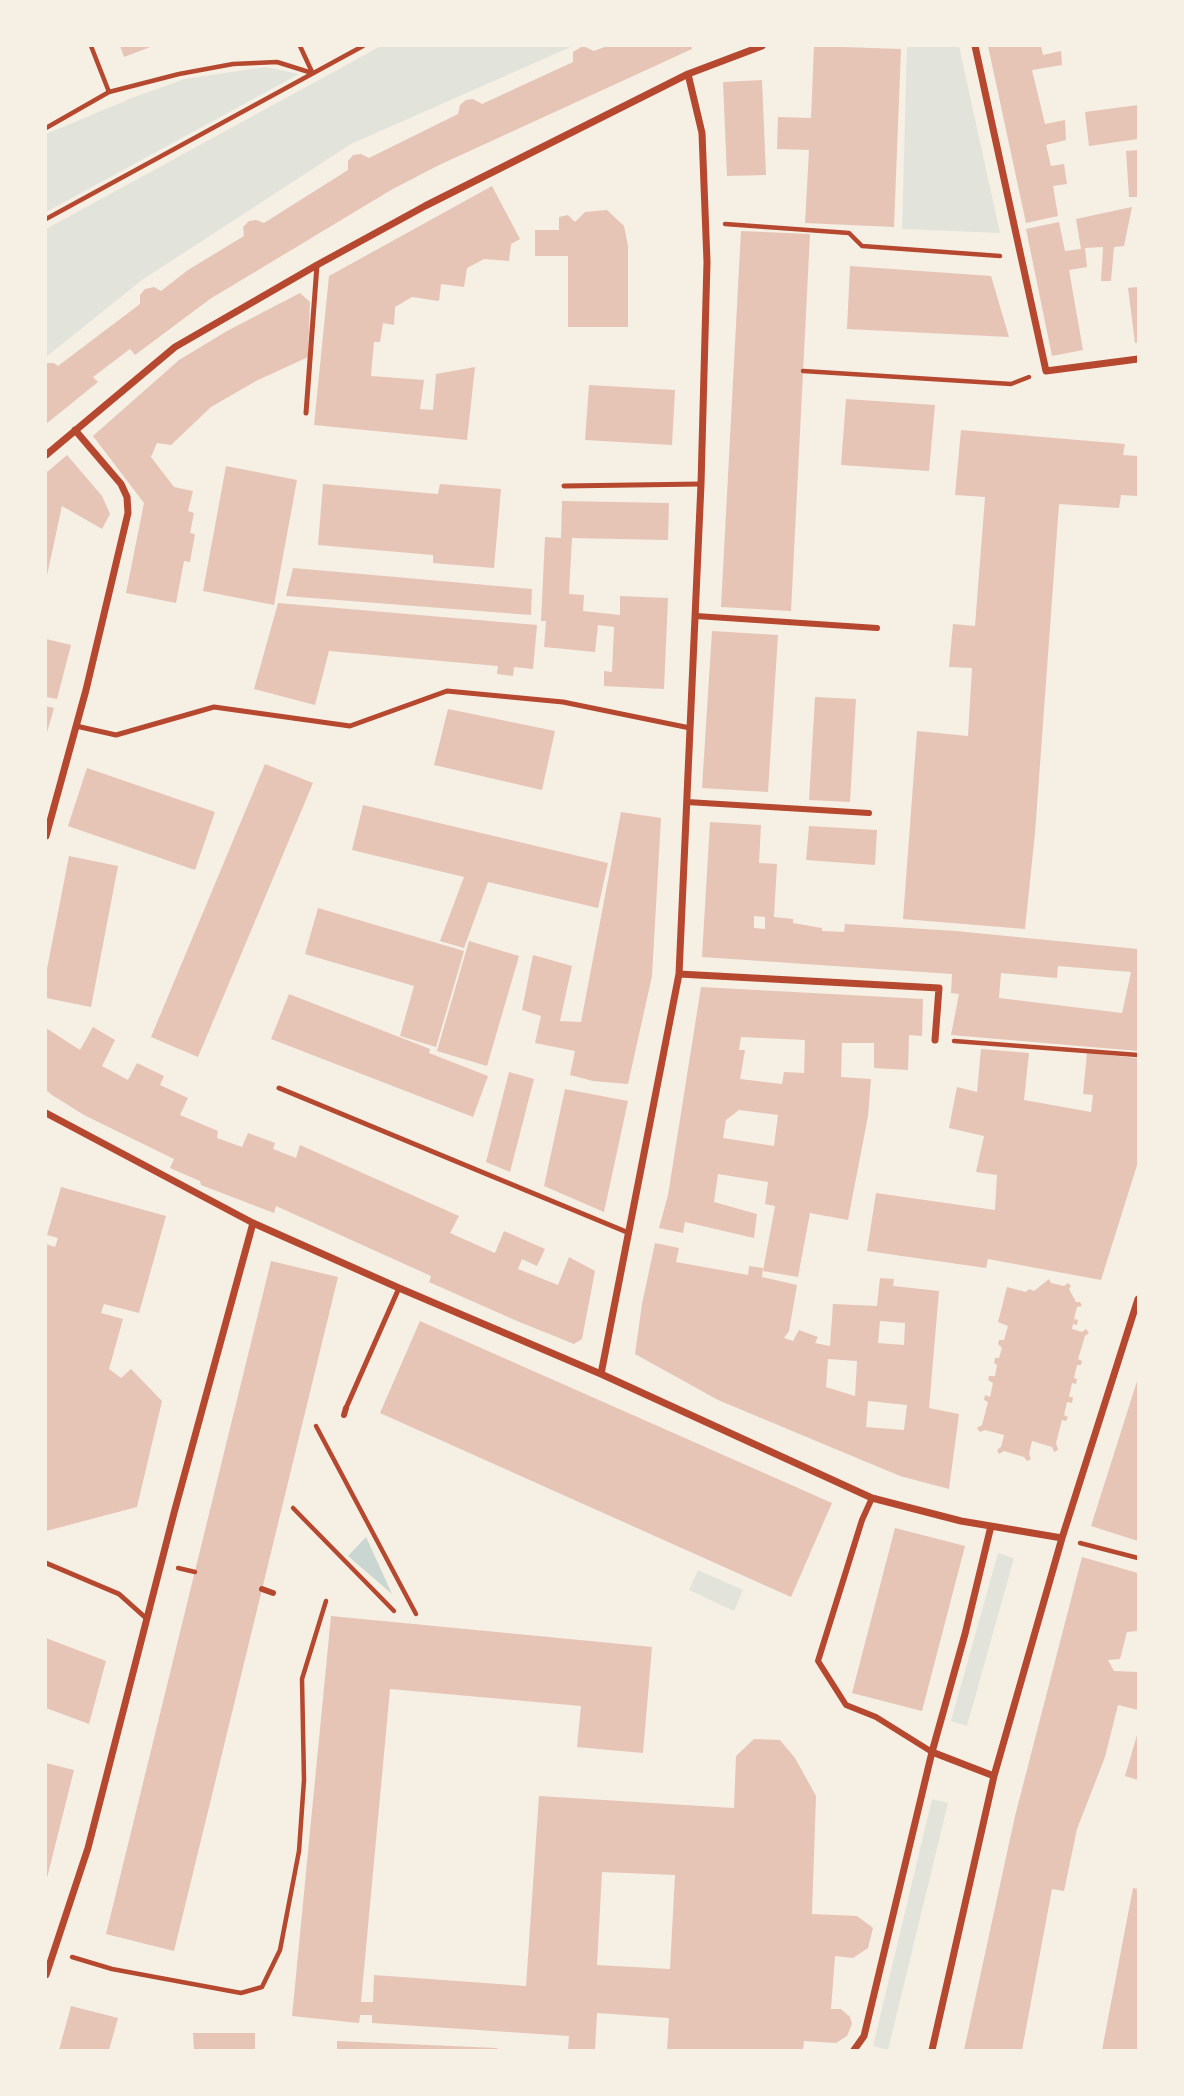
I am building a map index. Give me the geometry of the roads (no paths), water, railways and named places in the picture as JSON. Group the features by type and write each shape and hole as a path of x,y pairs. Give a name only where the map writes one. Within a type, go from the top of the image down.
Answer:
{"street":[{"path":"46,455 175,347 317,265 425,206 688,74 762,46"},
{"path":"975,46 1046,371 1139,359"},
{"path":"601,1374 679,974 696,616 707,262 702,133 688,74"},
{"path":"46,836 128,513 127,497 121,484 75,430"},
{"path":"696,616 877,628"},
{"path":"687,802 869,813"},
{"path":"679,974 939,988 935,1040"},
{"path":"46,1113 253,1223 601,1374 872,1498 961,1521 1062,1538"},
{"path":"46,1975 89,1848 253,1223"},
{"path":"932,2050 994,1776 1062,1538 1139,1298"},
{"path":"872,1498 818,1661 846,1705 876,1717 932,1752 994,1776"},
{"path":"855,2050 864,2036 932,1752 965,1634 991,1526"},
{"path":"262,1589 272,1593"}],"lane":[{"path":"306,413 317,265"},
{"path":"564,486 701,484"},
{"path":"76,726 117,735 214,707 350,726 447,691 564,702 690,728"},
{"path":"279,1088 629,1233"},
{"path":"345,1411 399,1288"},
{"path":"46,1563 119,1594 147,1619"}]}
